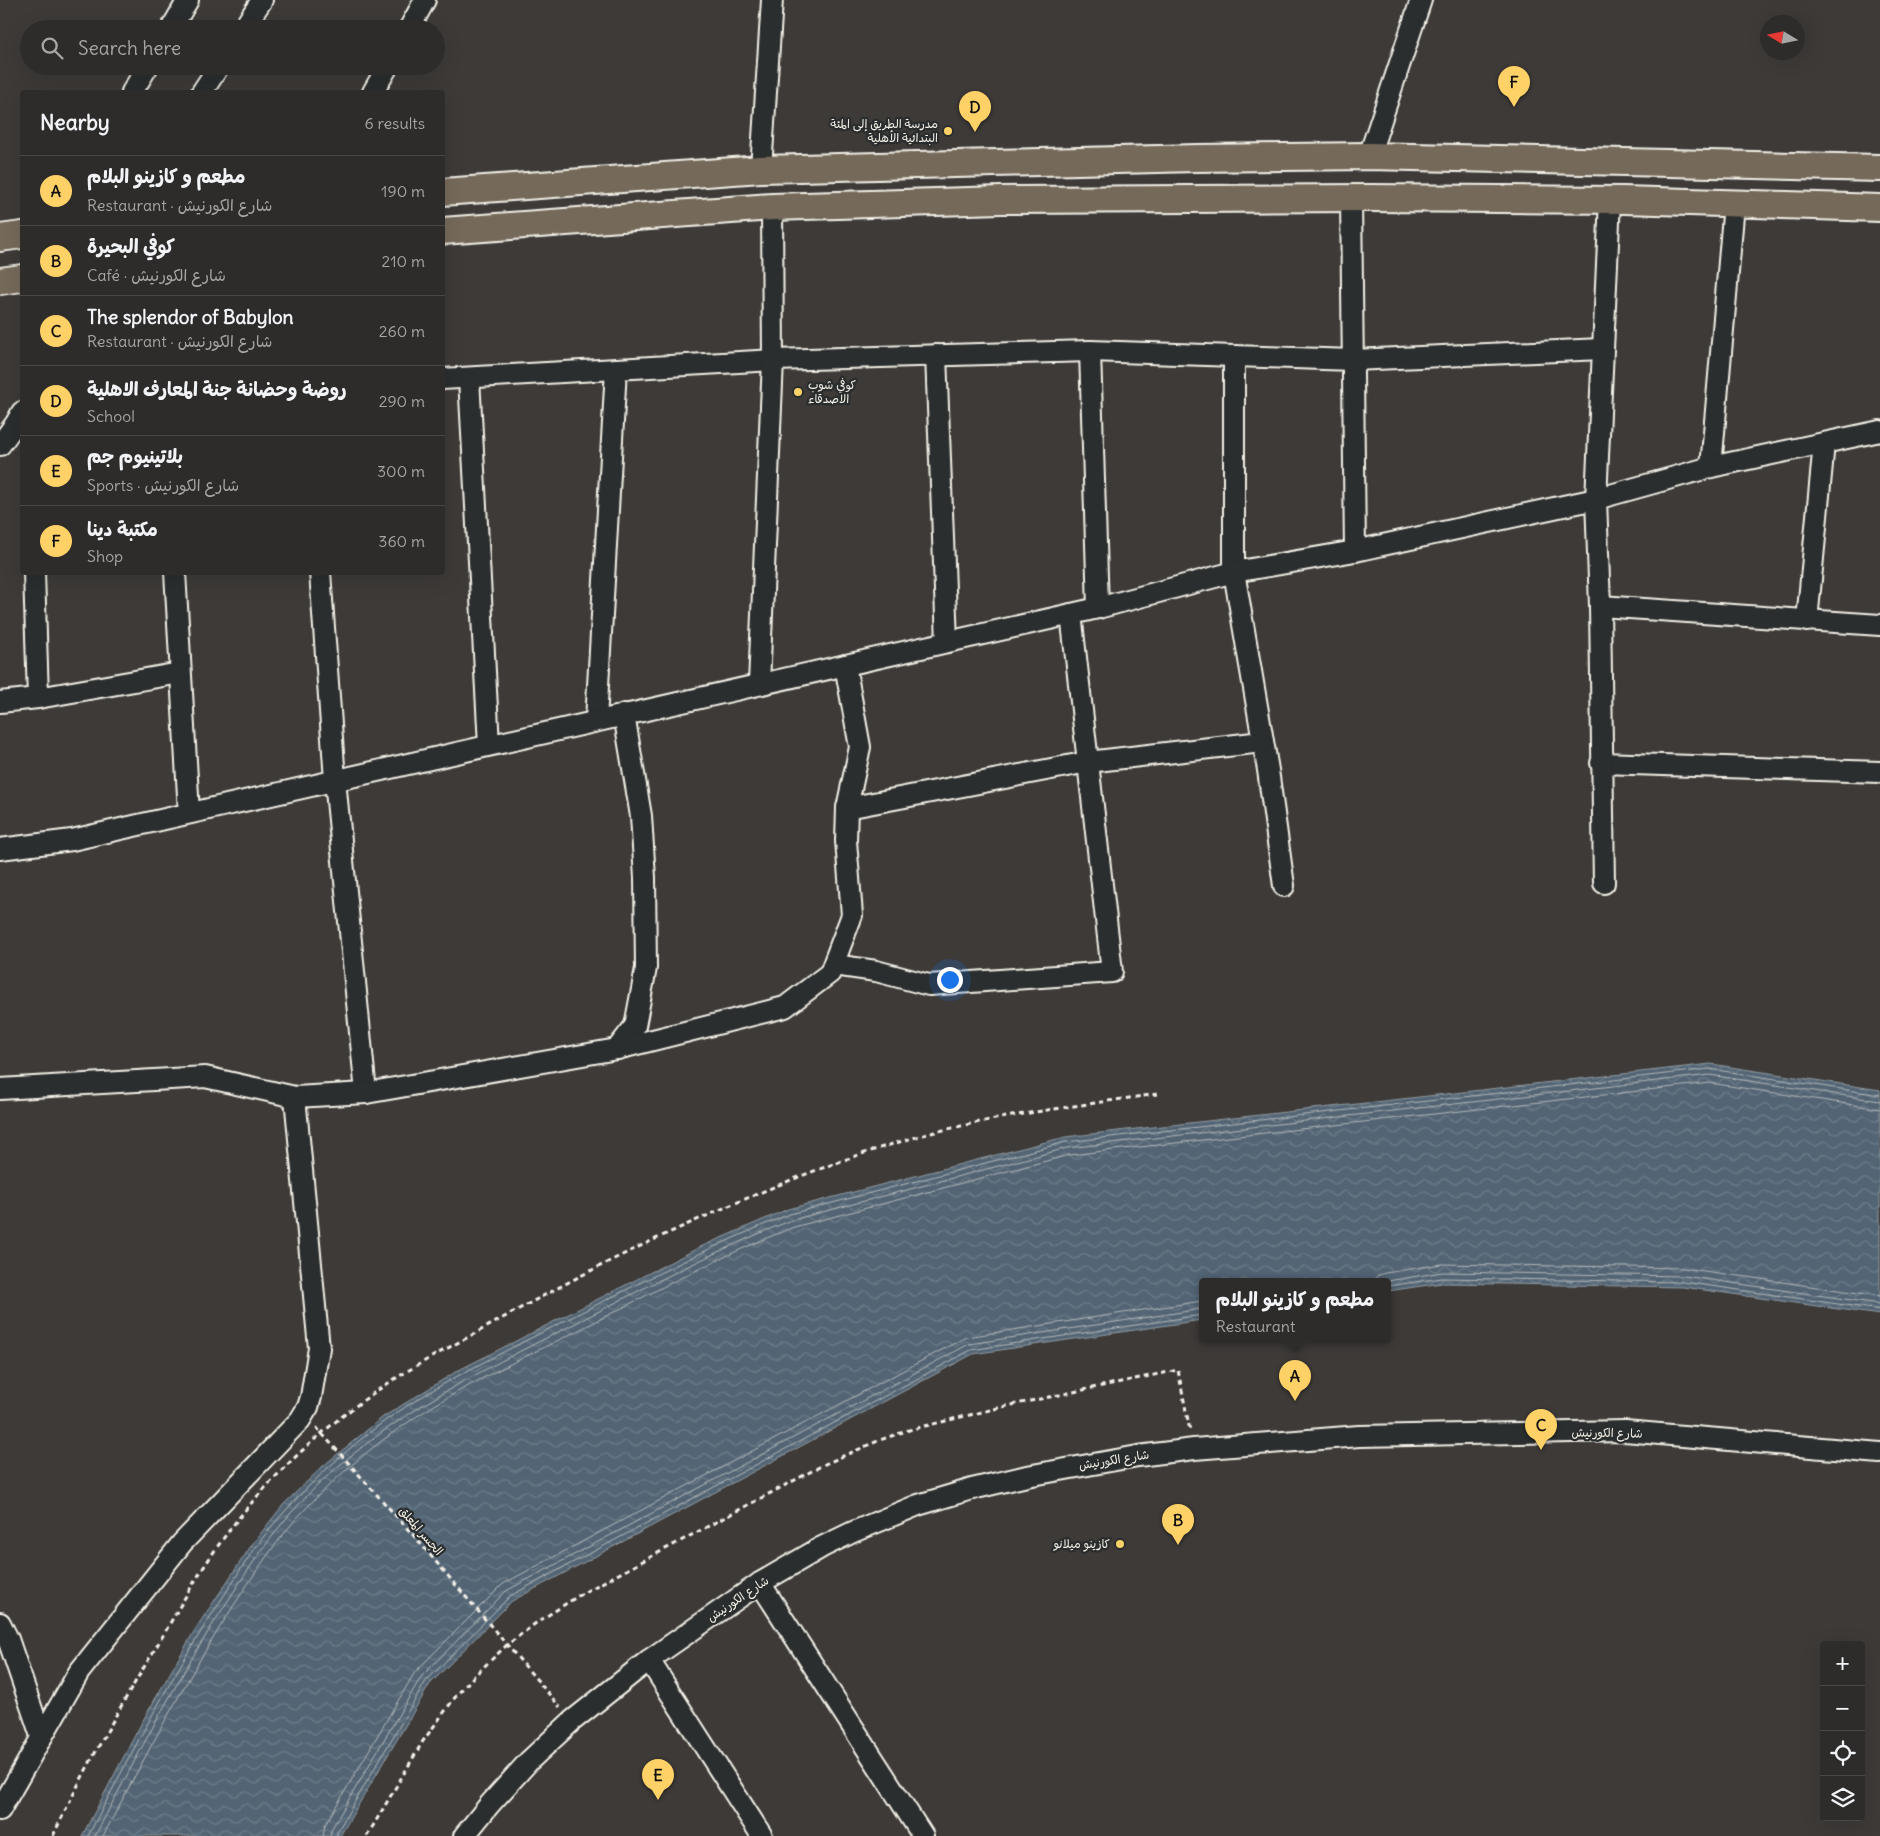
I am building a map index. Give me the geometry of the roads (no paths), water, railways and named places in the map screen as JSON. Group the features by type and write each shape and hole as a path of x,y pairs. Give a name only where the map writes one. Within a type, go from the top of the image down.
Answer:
{"main road":[{"path":"445,192 761,169 1174,158 1369,156 1880,168"},
{"path":"1172,199 1184,184 1182,168 1174,158"},
{"path":"1204,158 1196,169 1194,182 1197,191 1204,199"},
{"path":"445,231 772,207 1001,200 1351,198 1610,200 1880,208"},
{"path":"0,238 20,235"},
{"path":"0,281 20,278"}],"street":[{"path":"176,20 188,0"},
{"path":"250,20 262,0"},
{"path":"414,20 426,0"},
{"path":"761,169 772,0"},
{"path":"1369,156 1421,0"},
{"path":"133,90 142,75"},
{"path":"203,90 213,75"},
{"path":"374,90 383,75"},
{"path":"1351,198 1355,551"},
{"path":"1604,882 1600,606 1596,499 1610,200"},
{"path":"1711,467 1734,204"},
{"path":"759,684 773,360 772,207"},
{"path":"445,379 773,360 1090,351 1353,360 1602,350"},
{"path":"1090,351 1098,608"},
{"path":"936,356 947,642"},
{"path":"1234,356 1234,572 1284,886"},
{"path":"596,720 616,370"},
{"path":"469,378 489,745"},
{"path":"0,446 20,416"},
{"path":"0,849 72,840 1098,608 1234,572 1355,551 1596,499 1711,467 1880,431"},
{"path":"1807,621 1824,443"},
{"path":"34,575 38,698"},
{"path":"175,575 189,813"},
{"path":"320,575 335,780 366,1093"},
{"path":"1600,606 1880,625"},
{"path":"834,965 876,971 929,985 1112,972 1071,614"},
{"path":"0,1089 205,1076 295,1097 366,1093 617,1049 786,1006 830,973 852,915 846,841 847,808 860,747 845,665"},
{"path":"0,702 38,698 180,673"},
{"path":"617,1049 635,1026 646,968 645,878 641,816 624,714"},
{"path":"847,808 1088,762 1262,742"},
{"path":"1601,763 1880,772"},
{"path":"0,1810 79,1672 182,1543 300,1420 308,1406 319,1348 295,1097"},
{"name":"شارع الكورنيش","path":"464,1836 529,1761 572,1721 649,1660 760,1583 845,1536 918,1505 1027,1476 1138,1456 1194,1449 1360,1436 1625,1432 1880,1453"},
{"path":"760,1583 923,1836"},
{"path":"0,1624 8,1639 41,1736"},
{"path":"649,1660 762,1836"}],"water":[{"path":"1711,1064 1880,1090 1880,1315 1683,1287 1442,1283 1391,1291 1391,1278 1199,1278 1199,1320 973,1354 512,1601 430,1684 340,1836 82,1836 142,1722 196,1628 253,1543 283,1505 323,1466 383,1417 457,1371 700,1247 788,1209 1065,1137"}],"place":[{"name":"مكتبة دينا","path":"1514,107"},
{"name":"مدرسة الطريق إلى المئة البتدائية الأهلية","path":"948,131"},
{"name":"روضة وحضانة جنة المعارف الاهلية","path":"975,132"},
{"name":"كوفي شوب الاصدقاء","path":"798,392"},
{"name":"مطعم و كازينو البلام","path":"1295,1401"},
{"name":"The splendor of Babylon","path":"1541,1450"},
{"name":"كازينو ميلانو","path":"1120,1544"},
{"name":"كوفي البحيرة","path":"1178,1545"},
{"name":"بلاتينيوم جم","path":"658,1800"}]}
